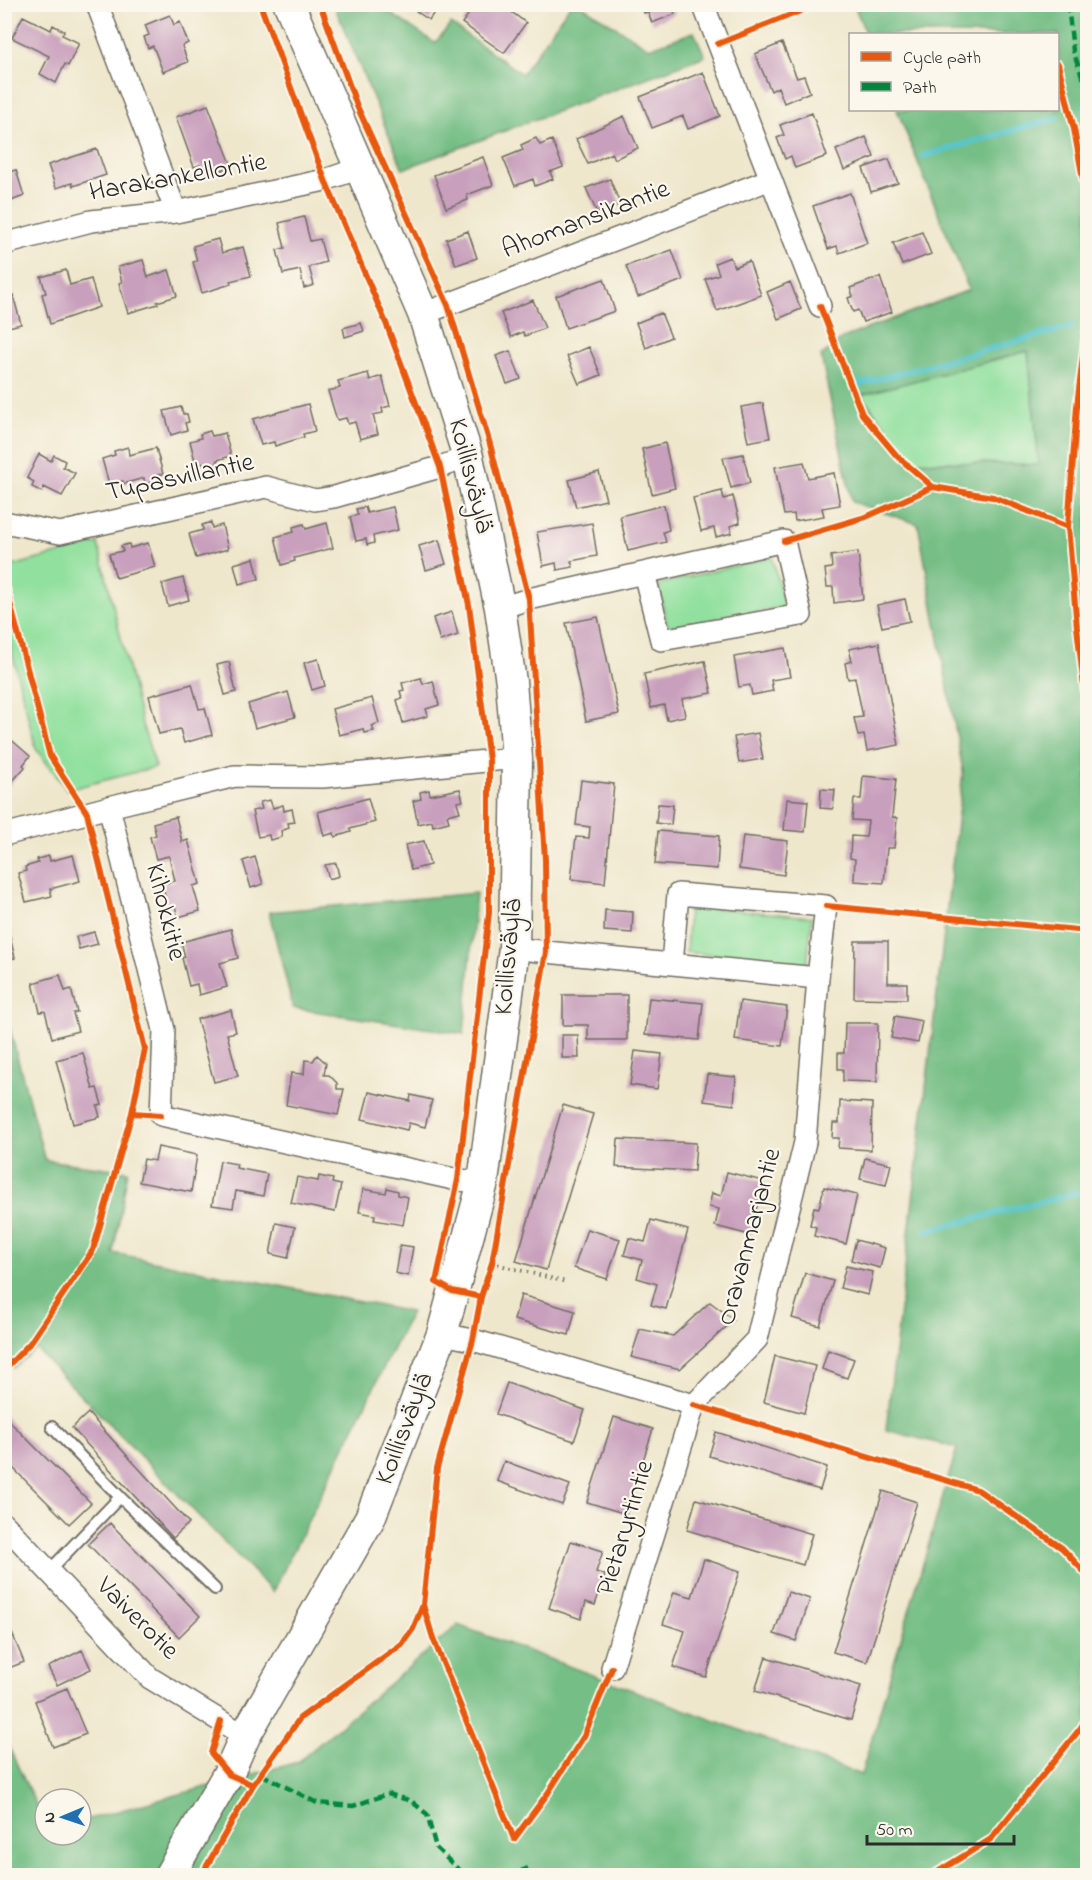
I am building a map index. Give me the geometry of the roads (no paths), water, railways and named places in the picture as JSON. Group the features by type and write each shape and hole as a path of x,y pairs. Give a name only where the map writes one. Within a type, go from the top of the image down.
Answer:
{"street":[{"path":"97,4 176,212"},
{"name":"Koillisväylä","path":"169,1875 228,1774 245,1736 370,1518 442,1334 483,1182 514,948 518,758 511,682 500,608 468,457 423,314 289,4"},
{"path":"703,4 820,306"},
{"name":"Harakankellontie","path":"4,244 91,220 176,212 325,180 360,168"},
{"name":"Ahomansikantie","path":"423,314 771,179"},
{"name":"Tupasvillantie","path":"4,522 60,532 266,487 315,500 334,497 468,457"},
{"path":"500,608 529,599 784,541 801,615 662,640 644,573"},
{"path":"4,835 235,776 322,777 518,758"},
{"name":"Kihokkitie","path":"109,807 164,1030 161,1114 458,1180 483,1182"},
{"name":"Oravanmarjantie","path":"672,964 678,894 826,906 805,1142 757,1339 694,1405"},
{"path":"514,948 818,978"},
{"path":"442,1334 473,1340 694,1405"},
{"name":"Pietaryrtintie","path":"612,1668 694,1405"},
{"name":"Vaiverotie","path":"4,1524 150,1678 245,1736"}],"lane":[{"path":"52,1427 214,1589"},
{"path":"49,1571 120,1497"}],"waterway":[{"path":"1084,109 1088,108"},
{"path":"923,156 1057,118"},
{"path":"857,385 1073,326"},
{"path":"926,1231 1088,1190"}]}
